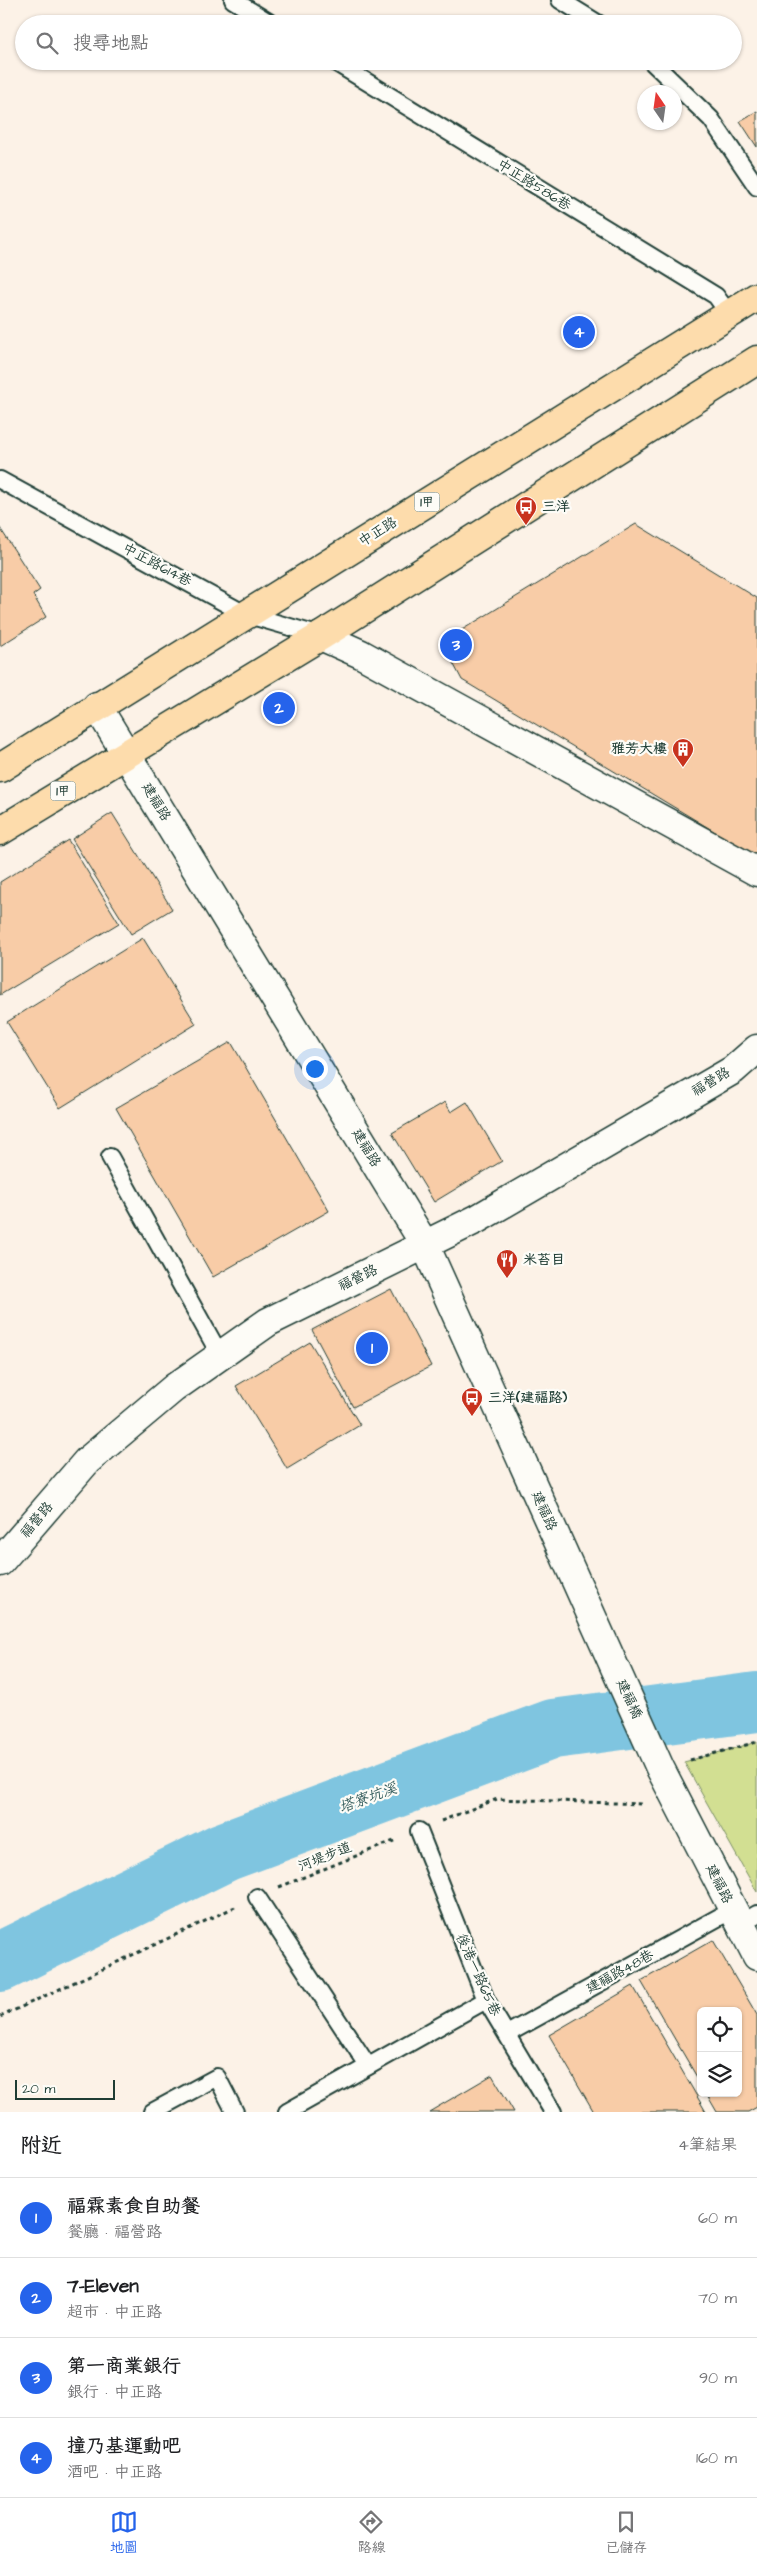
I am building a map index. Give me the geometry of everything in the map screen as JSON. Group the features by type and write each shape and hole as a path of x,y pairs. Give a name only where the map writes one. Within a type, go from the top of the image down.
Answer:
{"main road":[{"name":"中正路","path":"0,768 757,297"},
{"name":"1甲","path":"0,831 126,752 321,636 757,360"}],"street":[{"path":"321,636 361,654 757,872"},
{"name":"建福路","path":"98,706 425,1245 590,1614"},
{"name":"福營路","path":"0,1562 87,1461 174,1388 268,1322 486,1214 733,1070 757,1049"},
{"name":"建福橋","path":"590,1614 669,1786"},
{"name":"建福路","path":"669,1786 743,1916 757,1956"}],"lane":[{"path":"233,0 257,15"},
{"path":"560,0 584,15"},
{"name":"中正路586巷","path":"348,70 716,296 729,314"},
{"path":"660,70 711,119 757,187"},
{"name":"中正路614巷","path":"0,480 245,614 321,636"},
{"path":"110,1157 220,1355"},
{"name":"後港一路65巷","path":"419,1831 486,2000 553,2112"},
{"path":"257,1896 368,2066"},
{"name":"建福路48巷","path":"507,2034 743,1916"},
{"path":"287,2112 486,2000"},
{"path":"152,2112 217,2077 235,2112"}],"path":[{"name":"河堤步道","path":"0,2017 257,1896 497,1798 669,1786 757,1742"}],"green space":[{"path":"757,1742 757,1892 684,1762"}],"building":[{"path":"757,111 757,147 740,121"},
{"name":"雅芳大樓","path":"636,524 757,598 757,857 462,680 442,642"},
{"path":"0,528 40,590 33,595 46,617 0,646"},
{"path":"112,813 172,909 131,934 72,839"},
{"path":"68,840 119,923 0,995 0,882"},
{"path":"143,938 196,1024 60,1108 7,1022"},
{"path":"231,1042 329,1211 213,1277 116,1108"},
{"path":"445,1102 451,1112 467,1102 502,1161 434,1202 392,1133"},
{"path":"391,1289 431,1366 353,1407 312,1330"},
{"path":"310,1342 360,1425 287,1469 236,1386"},
{"path":"713,1940 757,2015 757,2107 748,2112 717,2112 708,2097 742,2097 742,2007 697,2007 697,2077 641,1981"},
{"path":"633,1986 706,2112 594,2112 549,2035"},
{"path":"492,2075 514,2112 429,2112"}],"waterway":[{"name":"塔寮坑溪","path":"0,1962 224,1852 553,1729 757,1702"}],"place":[{"name":"撞乃基運動吧","path":"579,332"},
{"name":"三洋","path":"526,526"},
{"name":"第一商業銀行","path":"456,645"},
{"name":"7-Eleven","path":"279,708"},
{"name":"雅芳大樓","path":"683,768"},
{"name":"米苔目","path":"507,1279"},
{"name":"福霖素食自助餐","path":"372,1348"},
{"name":"三洋(建福路)","path":"472,1417"}]}
